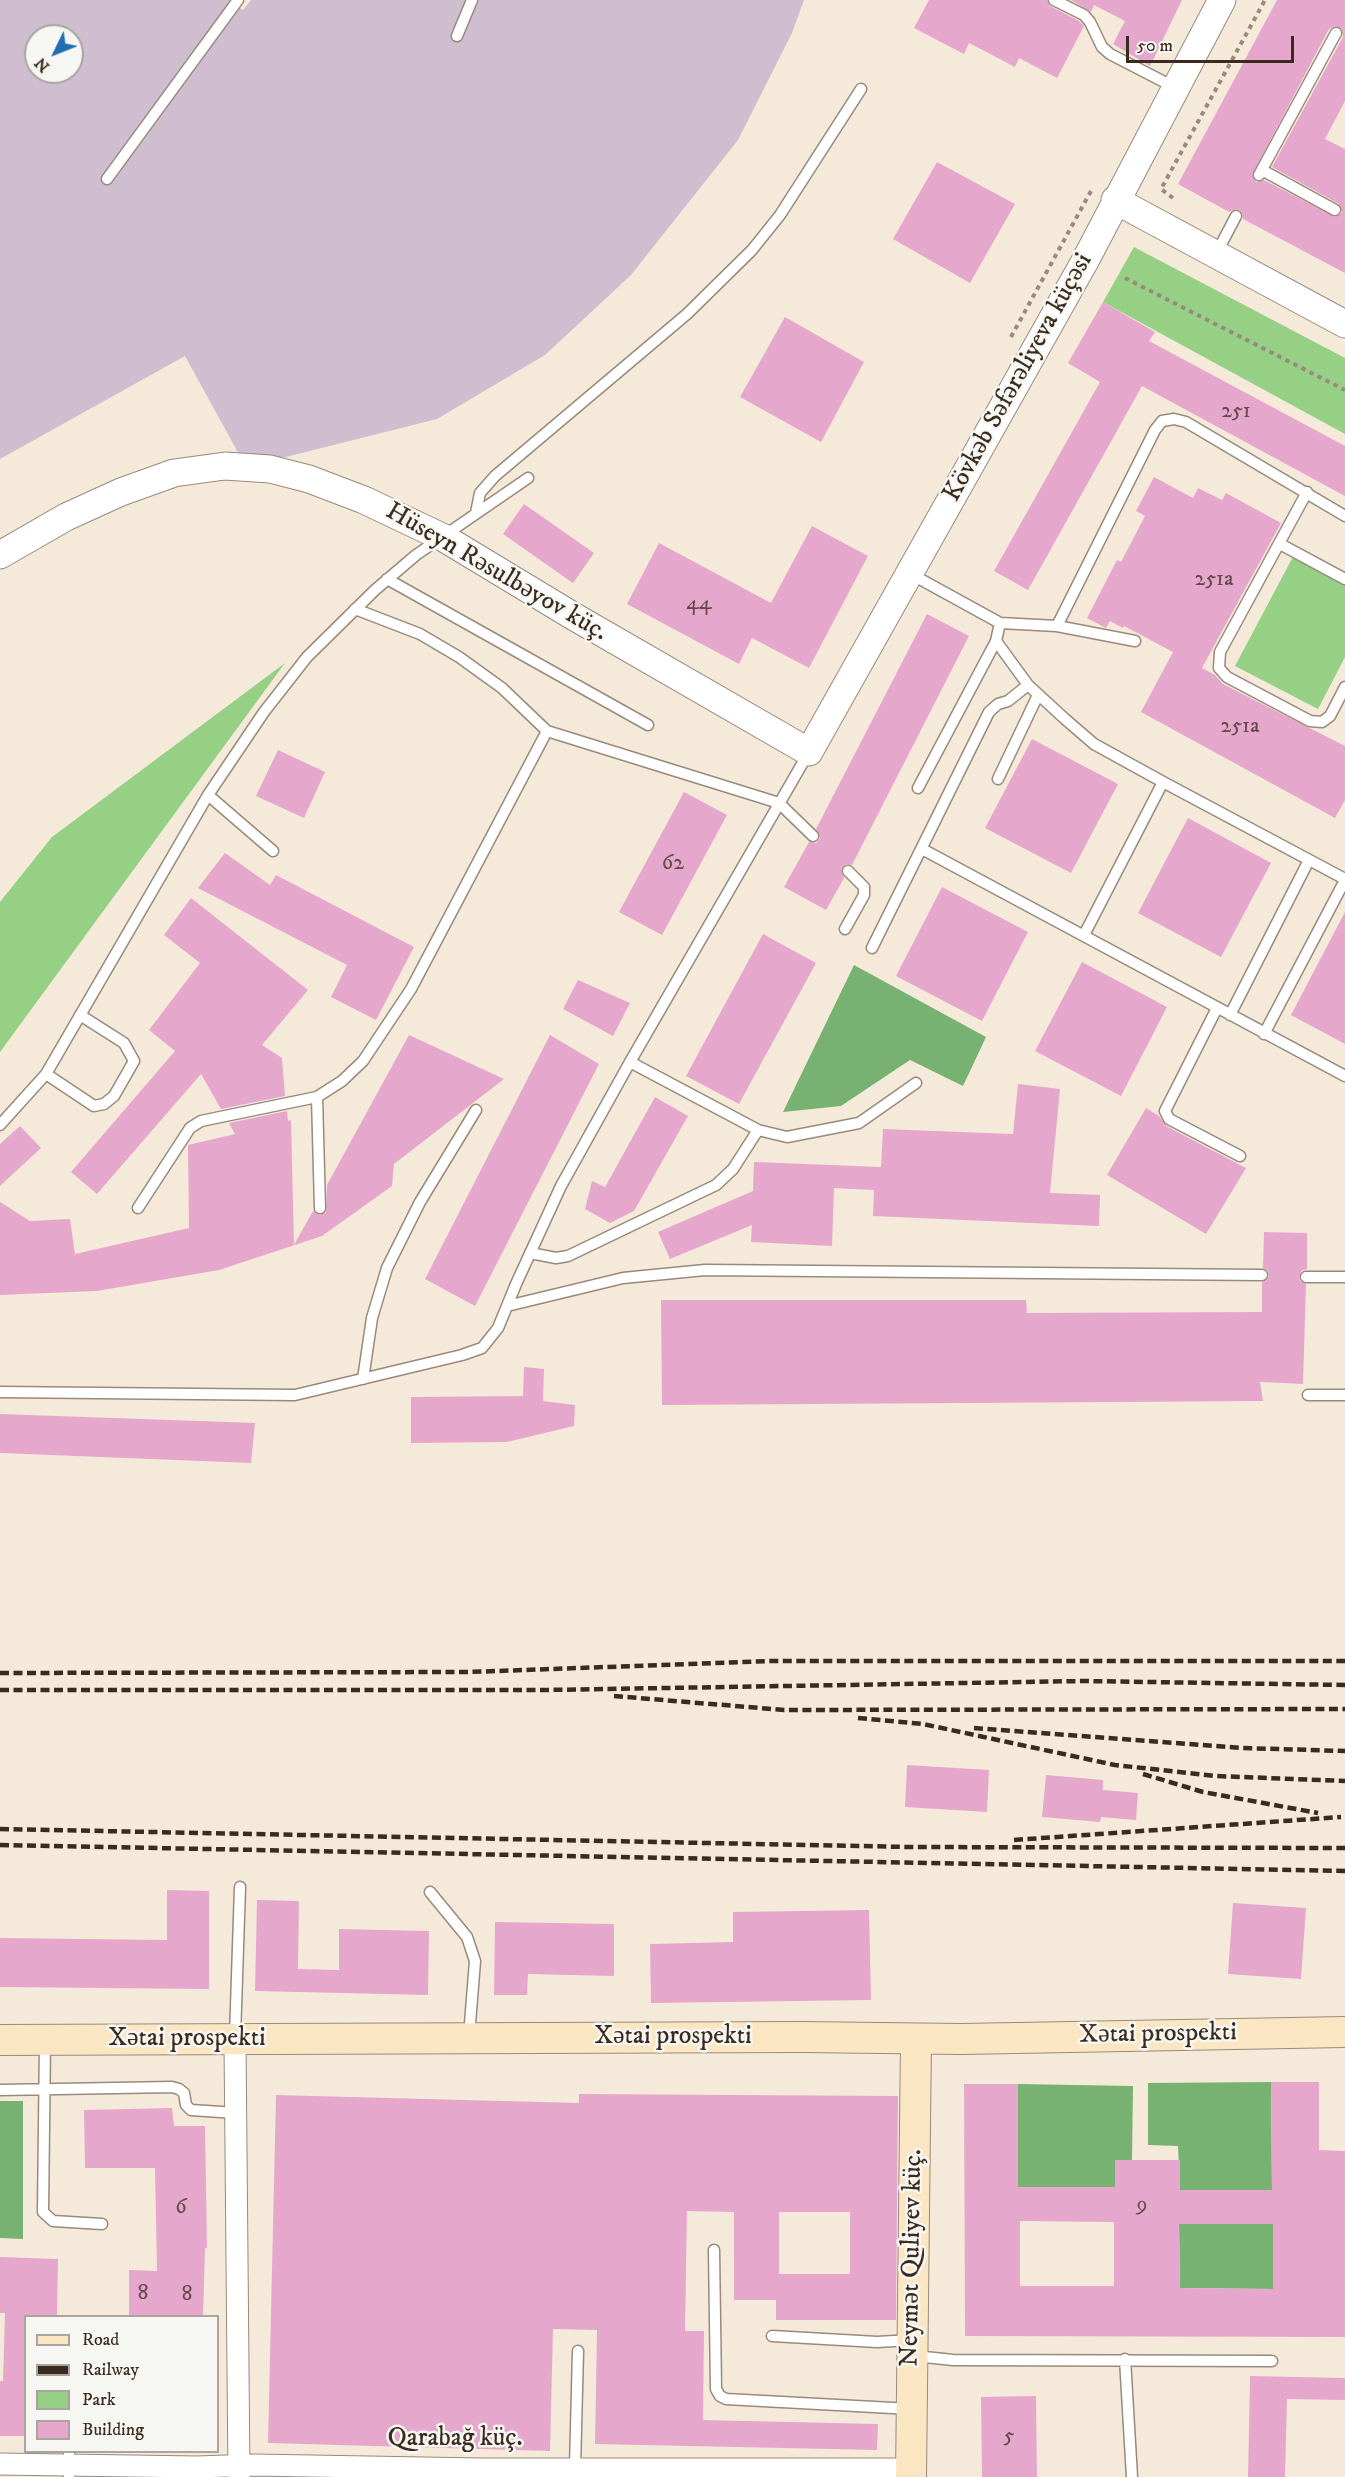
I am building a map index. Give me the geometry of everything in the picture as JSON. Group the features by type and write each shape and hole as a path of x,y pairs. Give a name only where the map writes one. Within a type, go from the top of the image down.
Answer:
{"main road":[{"name":"Xətai prospekti","path":"0,2040 915,2039 1345,2032"},
{"name":"Neymət Quliyev küç.","path":"910,2473 915,2039"}],"street":[{"name":"Kövkəb Səfərəliyeva küçəsi","path":"809,752 1085,261 1222,0"},
{"path":"1115,200 1345,324"},
{"name":"Hüseyn Rəsulbəyov küç.","path":"0,555 66,516 121,492 174,473 225,466 270,469 309,479 373,504 444,538 573,616 809,752"},
{"path":"235,2040 239,2471"},
{"name":"Qarabağ küç.","path":"0,2464 197,2467 239,2471 575,2467 910,2473"}],"lane":[{"path":"107,179 238,0"},
{"path":"457,36 472,0"},
{"path":"1054,0 1084,15 1102,47 1110,54 1176,88"},
{"path":"1335,210 1260,173 1336,33"},
{"path":"476,513 480,493 495,476 687,314 752,250 780,214 861,89"},
{"path":"1216,255 1236,216"},
{"path":"1057,626 1155,430 1162,422 1174,419 1186,422 1345,516"},
{"path":"0,1125 46,1074 208,795 278,693 307,657 387,579 416,555 444,538 528,478"},
{"path":"1307,492 1220,652 1219,668 1227,677 1310,721 1322,722 1330,716 1345,687"},
{"path":"1280,544 1345,579"},
{"path":"909,573 1000,623 1057,626 1135,641"},
{"path":"387,579 648,725"},
{"path":"356,609 420,634 459,657 502,688 547,731 779,803 813,836"},
{"path":"918,788 996,641 1000,623"},
{"path":"996,641 1028,685 1094,744 1345,879 1264,1034"},
{"path":"872,948 989,712 1028,685"},
{"path":"998,779 1038,695"},
{"path":"138,1208 190,1128 201,1120 317,1097 342,1081 363,1061 411,990 547,731"},
{"path":"0,1392 295,1395 462,1355 482,1348 498,1328 561,1186 809,752"},
{"path":"1084,934 1163,782"},
{"path":"208,795 273,851"},
{"path":"922,849 1345,1076"},
{"path":"1230,1015 1309,860"},
{"path":"845,929 864,894 864,887 848,871"},
{"path":"1217,1008 1165,1111 1169,1119 1240,1156"},
{"path":"46,1074 94,1106 104,1104 114,1096 134,1061 124,1043 80,1015"},
{"path":"630,1062 758,1130 787,1137 859,1124 916,1083"},
{"path":"317,1097 320,1208"},
{"path":"363,1379 372,1318 387,1268 420,1202 476,1110"},
{"path":"530,1253 556,1258 568,1256 716,1185 733,1169 758,1130"},
{"path":"507,1306 623,1278 705,1270 1262,1275"},
{"path":"1306,1277 1345,1277"},
{"path":"1308,1395 1345,1395"},
{"path":"235,2040 240,1887"},
{"path":"430,1892 467,1937 475,1961 469,2039"},
{"path":"45,2040 43,2212 53,2221 102,2224"},
{"path":"1,2090 172,2087 184,2093 186,2105 191,2110 236,2113"},
{"path":"714,2250 716,2389 720,2396 726,2399 912,2409"},
{"path":"772,2336 877,2342 912,2348 953,2360 1272,2361"},
{"path":"575,2467 578,2351"},
{"path":"1125,2359 1132,2477"}],"path":[{"path":"1173,198 1161,189 1265,0"},
{"path":"1125,278 1345,390"}],"shaded area":[{"path":"0,0 229,0 243,10 251,0 804,0 792,33 738,140 631,275 545,355 437,419 246,467 185,356 0,459"}],"green space":[{"path":"1134,247 1345,358 1345,434 1103,302"},
{"path":"1295,553 1345,581 1345,657 1318,709 1235,666"},
{"path":"285,663 0,1052 0,902 52,837"},
{"path":"854,965 986,1037 963,1086 910,1060 841,1106 783,1112"},
{"path":"1271,2082 1272,2190 1180,2190 1178,2146 1148,2145 1148,2083"},
{"path":"1018,2084 1133,2086 1132,2160 1115,2187 1018,2187"},
{"path":"0,2101 23,2101 23,2239 0,2238"},
{"path":"1179,2224 1273,2224 1273,2289 1180,2288"}],"building":[{"path":"929,0 1047,0 1050,6 1084,26 1057,78 1019,58 1015,67 969,43 964,54 914,28"},
{"path":"1071,0 1182,0 1150,66 1113,44 1125,21 1094,5 1091,12"},
{"path":"1277,0 1345,0 1345,101 1325,139 1345,149 1345,273 1243,219 1240,210 1235,209 1229,212 1178,184","holes":["1335,26 1342,29 1343,37 1272,167 1339,204 1342,213 1335,217 1264,180 1256,182 1252,175 1329,29"]},
{"path":"937,162 1015,204 970,283 893,239"},
{"path":"1103,302 1155,332 1149,341 1345,446 1345,496 1142,386 1028,590 994,571 1100,382 1068,363"},
{"path":"785,317 864,362 821,442 740,397"},
{"path":"1154,477 1193,498 1198,488 1222,500 1226,493 1281,523 1202,668 1215,675 1223,684 1345,746 1345,800 1335,818 1141,712 1173,652 1124,626 1123,628 1110,621 1106,628 1087,618 1117,560 1121,562 1145,516 1136,511"},
{"path":"524,504 594,553 573,583 503,534"},
{"path":"812,526 868,556 809,668 752,638 739,664 627,604 659,543 771,603"},
{"path":"927,614 969,636 852,865 846,864 841,869 844,878 826,910 784,887 809,842 816,843 820,838 816,829"},
{"path":"1032,739 1118,784 1071,873 985,828"},
{"path":"278,750 325,772 304,818 256,796"},
{"path":"684,792 727,815 662,935 619,912"},
{"path":"1188,818 1271,863 1221,957 1138,913"},
{"path":"225,853 270,885 276,875 414,947 376,1020 331,997 347,965 198,888"},
{"path":"942,887 1028,932 982,1021 896,976"},
{"path":"191,898 308,990 262,1045 282,1058 285,1096 221,1109 201,1074 97,1194 71,1172 175,1051 149,1030 200,963 164,935"},
{"path":"1345,912 1345,1044 1291,1015"},
{"path":"763,934 816,963 739,1104 686,1076"},
{"path":"1082,962 1167,1007 1121,1096 1035,1051"},
{"path":"578,980 630,1003 613,1036 563,1009"},
{"path":"409,1035 504,1079 394,1164 392,1186 322,1236 219,1270 97,1291 0,1295 0,1202 30,1221 70,1219 75,1254 189,1228 188,1145 235,1134 229,1123 287,1111 288,1121 291,1120 294,1245 313,1211 320,1215 326,1212 327,1185"},
{"path":"550,1035 599,1064 475,1306 425,1279"},
{"path":"1018,1084 1060,1089 1050,1193 1100,1195 1099,1226 873,1216 874,1190 834,1188 832,1246 751,1242 752,1225 670,1259 658,1232 753,1191 754,1162 881,1167 883,1129 1013,1134"},
{"path":"655,1097 688,1116 634,1211 610,1223 585,1209 592,1181 605,1187"},
{"path":"1146,1108 1159,1116 1166,1126 1246,1168 1206,1234 1107,1175"},
{"path":"20,1126 41,1148 0,1186 0,1144"},
{"path":"1264,1232 1307,1233 1307,1269 1299,1276 1300,1281 1306,1284 1303,1384 1260,1382 1263,1401 662,1405 661,1300 1026,1300 1027,1313 1262,1312 1262,1282 1266,1281 1269,1276 1268,1271 1263,1268"},
{"path":"524,1367 544,1369 543,1401 575,1405 574,1426 507,1442 411,1443 411,1397 523,1396"},
{"path":"0,1414 255,1423 251,1463 0,1453"},
{"path":"907,1765 989,1770 987,1812 905,1807"},
{"path":"1046,1775 1103,1780 1103,1790 1138,1793 1136,1820 1101,1817 1100,1822 1042,1817"},
{"path":"167,1890 209,1891 209,1989 0,1987 0,1938 167,1940"},
{"path":"257,1900 299,1901 298,1969 339,1970 339,1929 429,1931 428,1995 255,1991"},
{"path":"1233,1903 1306,1908 1301,1979 1228,1974"},
{"path":"869,1910 871,2000 651,2003 650,1944 733,1942 733,1912"},
{"path":"495,1922 614,1924 614,1976 528,1974 527,1995 494,1995"},
{"path":"1271,2082 1319,2082 1319,2150 1345,2151 1345,2337 965,2336 964,2084 1018,2084 1018,2187 1115,2187 1115,2160 1180,2160 1180,2190 1272,2190","holes":["1020,2221 1114,2222 1114,2286 1020,2286","1179,2224 1273,2224 1273,2289 1180,2288"]},
{"path":"579,2094 898,2096 896,2320 776,2320 776,2300 734,2300 734,2212 687,2211 685,2331 704,2331 703,2420 878,2424 877,2450 595,2444 597,2330 553,2329 550,2451 268,2443 276,2095 579,2103","holes":["779,2212 850,2212 850,2274 779,2274"]},
{"path":"172,2108 174,2126 205,2126 207,2248 205,2248 203,2315 129,2315 129,2270 157,2271 155,2168 85,2168 84,2110"},
{"path":"0,2257 58,2259 57,2315 24,2315 24,2436 0,2436 0,2381 3,2381 5,2313 0,2313"},
{"path":"1250,2376 1345,2378 1345,2400 1287,2399 1285,2477 1248,2477"},
{"path":"1036,2396 1037,2477 982,2477 981,2397"}],"railway":[{"path":"0,1673 469,1672 771,1661 1345,1661"},
{"path":"0,1690 546,1690 1084,1681 1345,1685"},
{"path":"614,1696 784,1710 1345,1709"},
{"path":"858,1718 923,1724 1115,1765 1216,1776 1345,1781"},
{"path":"974,1728 1242,1748 1345,1751"},
{"path":"1143,1774 1203,1792 1318,1813"},
{"path":"1014,1840 1341,1817"},
{"path":"0,1829 909,1847 1345,1848"},
{"path":"0,1845 1345,1871"}]}
